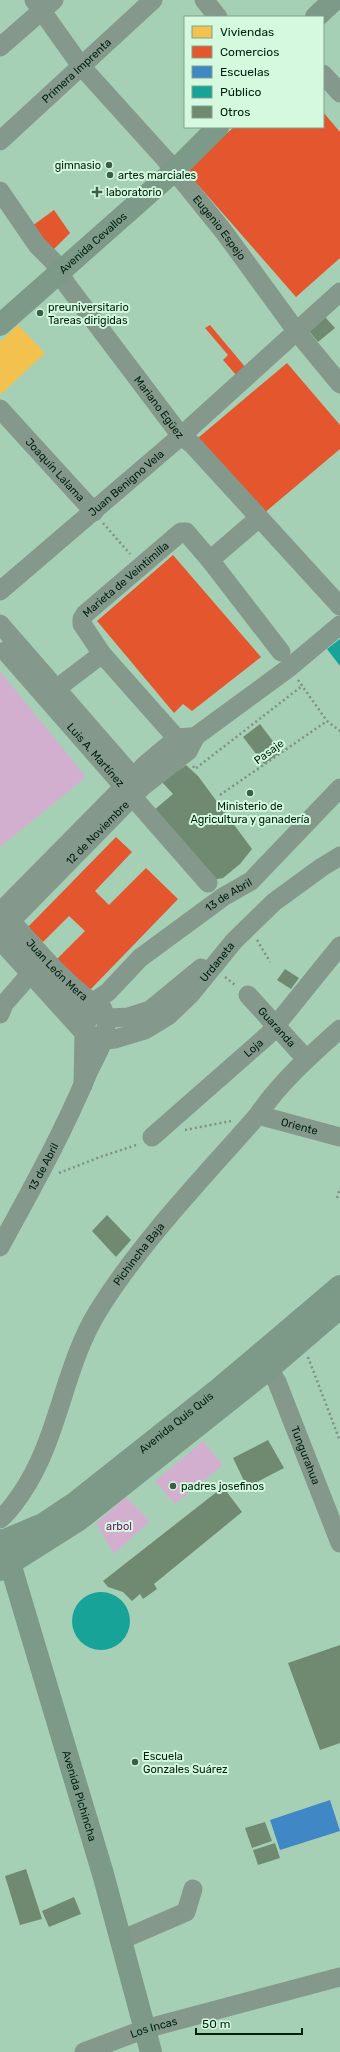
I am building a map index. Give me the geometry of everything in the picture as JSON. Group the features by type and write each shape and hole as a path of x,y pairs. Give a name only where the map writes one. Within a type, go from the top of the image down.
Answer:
{"main road":[{"path":"317,16 334,0"},
{"path":"324,23 340,9"},
{"name":"Avenida Cevallos","path":"170,165 198,128"},
{"name":"Avenida Cevallos","path":"0,310 56,268 170,165 217,128"},
{"name":"Avenida Cevallos","path":"0,325 45,284 56,268"},
{"name":"Avenida Quis Quis","path":"1,1534 43,1524 78,1500 222,1386 340,1286"},
{"name":"Avenida Quis Quis","path":"6,1566 79,1520 269,1369 340,1308"},
{"name":"Avenida Pichincha","path":"1,1534 6,1566 121,1940 151,2052"}],"street":[{"name":"Primera Imprenta","path":"0,141 153,0"},
{"path":"204,0 217,16"},
{"name":"Eugenio Espejo","path":"43,4 81,66 170,165 224,232 297,332 340,384"},
{"path":"0,47 43,4"},
{"path":"324,75 340,93"},
{"name":"Mariano Egüez","path":"0,191 37,245 56,268 181,436 192,444 340,606"},
{"name":"Juan Benigno Vela","path":"0,591 181,436 340,292"},
{"name":"Joaquín Lalama","path":"0,410 94,512"},
{"path":"210,560 259,518"},
{"name":"Marieta de Veintimilla","path":"186,745 102,654 82,624 82,619 85,614 181,532 186,532 210,560 286,660"},
{"name":"Luis A. Martínez","path":"0,624 138,782"},
{"name":"12 de Noviembre","path":"3,922 138,782 186,745 286,660 340,625"},
{"name":"Luis A. Martínez","path":"3,648 208,883 223,897"},
{"path":"56,689 102,654"},
{"name":"13 de Abril","path":"0,1247 22,1204 36,1183 72,1112 104,1040 104,1011 108,992 140,958 223,897 251,881 340,788"},
{"name":"Urdaneta","path":"84,1033 104,1040 115,1039 145,1030 168,1016 190,995 234,941 274,902 322,867 340,856"},
{"path":"3,922 63,994 91,1014 100,1017 104,1011 128,1017 150,1010 234,941"},
{"name":"Juan León Mera","path":"3,922 71,984 104,1011"},
{"name":"Juan León Mera","path":"0,940 84,1033"},
{"name":"Loja","path":"152,1137 268,1035 340,946"},
{"path":"0,1014 4,1004 31,973"},
{"name":"Guaranda","path":"248,996 306,1059"},
{"name":"13 de Abril","path":"83,1085 84,1033 104,1011"},
{"name":"Pichincha Baja","path":"1,1534 9,1512 34,1475 49,1438 78,1352 98,1312 125,1270 153,1235 258,1115 267,1101 306,1059 340,1029"},
{"name":"Oriente","path":"258,1115 340,1137"},
{"name":"Tungurahua","path":"269,1369 277,1382 340,1543"},
{"path":"121,1940 186,1912 193,1889"},
{"name":"Los Incas","path":"84,2052 145,2029 340,1977"}],"path":[{"path":"94,512 142,566"},
{"path":"286,660 302,686 327,721 340,731"},
{"path":"186,745 195,769 302,686"},
{"name":"Pasaje","path":"220,795 327,721"},
{"path":"249,927 270,962"},
{"path":"213,966 248,996"},
{"path":"337,1198 340,1188"},
{"path":"302,1340 340,1441"}],"green space":[{"path":"0,671 86,777 0,847"},
{"path":"203,1441 223,1465 175,1504 155,1481"},
{"name":"arbol","path":"126,1497 150,1521 114,1554 96,1523"}],"building: Viviendas":[{"path":"18,325 45,353 0,395 0,342"}],"building: Comercios":[{"path":"324,113 340,132 340,258 296,297 185,170 233,128 324,128"},
{"path":"54,210 70,233 52,251 32,226"},
{"path":"210,325 246,368 237,376 223,360 228,355 205,328"},
{"path":"287,363 340,425 340,449 263,514 198,438"},
{"path":"173,555 261,657 192,711 183,704 174,713 97,621"},
{"path":"116,837 132,852 95,891 109,905 146,868 178,899 90,990 57,959 85,931 69,916 43,942 28,927"}],"building: Escuelas":[{"path":"330,1800 340,1831 280,1850 270,1820"}],"building: Público":[{"path":"340,639 340,666 327,649"},
{"path":"101,1592 112,1594 122,1600 128,1610 130,1621 128,1632 122,1642 112,1648 101,1650 90,1648 80,1642 74,1632 72,1621 74,1610 80,1600 90,1594"}],"building: Otros":[{"path":"325,317 335,328 318,342 309,331"},
{"path":"260,724 281,752 264,764 243,737"},
{"path":"186,765 198,776 252,849 240,864 223,878 213,880 147,816 173,794 162,782"},
{"path":"285,969 299,978 291,989 277,980"},
{"path":"107,1215 131,1240 116,1257 92,1231"},
{"path":"268,1440 284,1468 247,1487 233,1458"},
{"path":"223,1487 242,1512 154,1584 157,1589 143,1599 140,1594 132,1601 123,1592 108,1587 103,1581"},
{"path":"340,1645 340,1743 320,1750 288,1663"},
{"path":"265,1822 272,1841 252,1848 245,1828"},
{"path":"275,1843 280,1858 258,1865 253,1850"},
{"path":"26,1869 42,1919 20,1925 5,1876"},
{"path":"74,1897 81,1914 49,1927 42,1911"}],"place":[{"name":"gimnasio","path":"109,165"},
{"name":"artes marciales","path":"110,175"},
{"name":"laboratorio","path":"97,192"},
{"name":"preuniversitario Tareas dirigidas","path":"40,313"},
{"name":"Ministerio de Agricultura y ganadería","path":"250,793"},
{"name":"padres josefinos","path":"173,1486"},
{"name":"Escuela Gonzales Suárez","path":"135,1762"}]}
